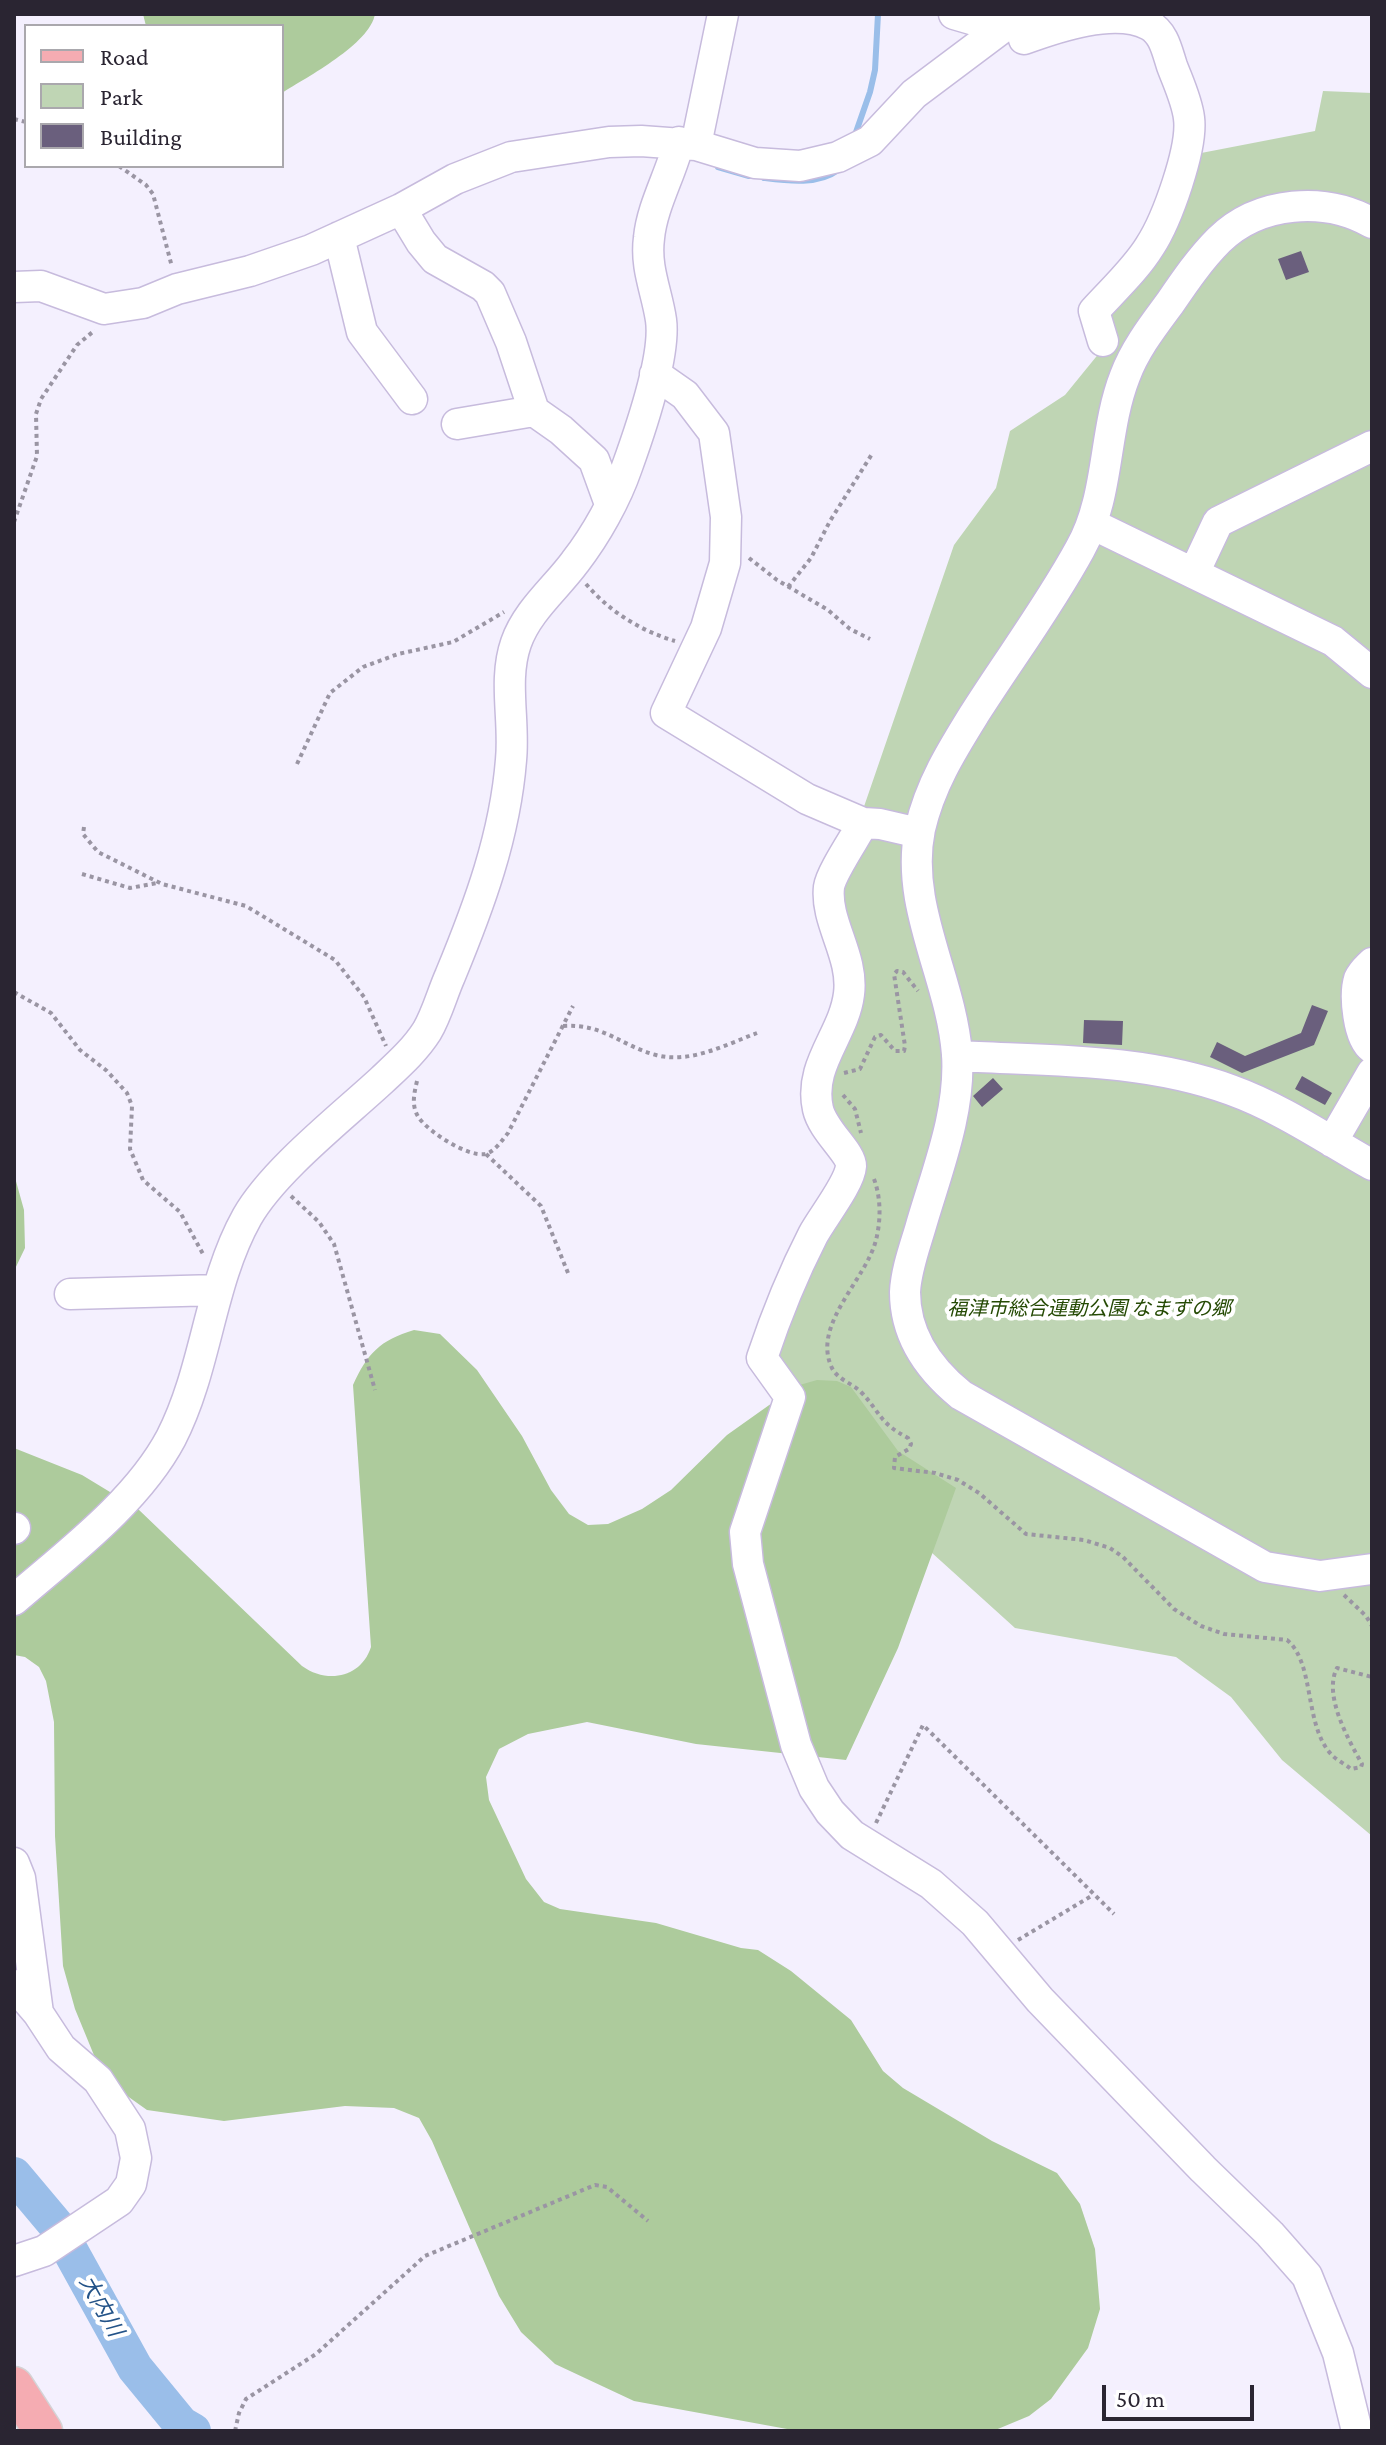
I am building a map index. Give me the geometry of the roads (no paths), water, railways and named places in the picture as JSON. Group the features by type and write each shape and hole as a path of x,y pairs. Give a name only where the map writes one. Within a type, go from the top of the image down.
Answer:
{"main road":[{"path":"14,2386 43,2431"}],"street":[{"path":"14,1600 117,1508 153,1465 171,1437 236,1236 255,1203 274,1182 411,1066 429,1028 480,903 498,842 512,759 511,664 516,641 546,596 569,570 610,504 627,469 655,374 661,322 648,266 649,235 688,144 723,14"},
{"path":"954,14 1002,28"},
{"path":"14,287 41,286 104,309 143,303 177,289 250,271 339,237 401,209 455,179 511,157 609,142 688,144 755,163 800,166 848,153 870,141 914,94 964,55 1002,28 1044,14"},
{"path":"964,55 1070,23 1106,19 1133,20 1150,25 1163,38 1189,117 1190,137 1171,201 1150,246 1094,311 1103,341"},
{"path":"1372,223 1354,213 1304,205 1276,210 1244,222 1211,249 1136,351 1124,378 1113,415 1100,499 1082,547 942,768 929,797 919,833 916,870 921,909 946,988 957,1056 955,1100 905,1290 908,1316 919,1347 937,1376 961,1395 1265,1567 1297,1574 1338,1575 1372,1569"},
{"path":"401,209 435,259 490,293 511,342 534,411 594,460 610,504"},
{"path":"339,237 362,332 412,399"},
{"path":"655,374 685,395 714,433 726,517 726,552 706,628 666,713 807,799 863,823 919,833"},
{"path":"457,424 534,411"},
{"path":"1194,573 1218,522 1372,446"},
{"path":"1092,524 1333,641 1370,665"},
{"path":"863,823 829,885 830,906 844,948 849,994 845,1011 822,1059 817,1084 817,1108 826,1130 848,1155 851,1167 814,1233 775,1320 762,1358 790,1397 745,1532 748,1564 796,1745 814,1788 830,1812 852,1835 931,1884 975,1923 1040,2000 1270,2234 1307,2276 1338,2353 1357,2431"},
{"path":"1372,963 1360,977 1358,985 1360,1028 1366,1044 1372,1048"},
{"path":"957,1056 1116,1064 1173,1073 1231,1090 1269,1107 1372,1165"},
{"path":"1332,1142 1362,1107 1372,1073"},
{"path":"70,1294 218,1288"},
{"path":"14,1863 20,1878 38,2013"},
{"path":"14,1985 38,2013 61,2048 98,2080 130,2129 136,2158 131,2184 119,2201 44,2251 14,2261"}],"waterway":[{"path":"855,135 875,70 878,14"},
{"path":"718,167 749,176"},
{"path":"764,178 812,180 838,170"},
{"name":"大内川","path":"14,2175 56,2225 135,2368 181,2424 193,2431"}],"park label":[{"name":"福津市総合運動公園 なまずの郷","path":"1089,1309"}]}
